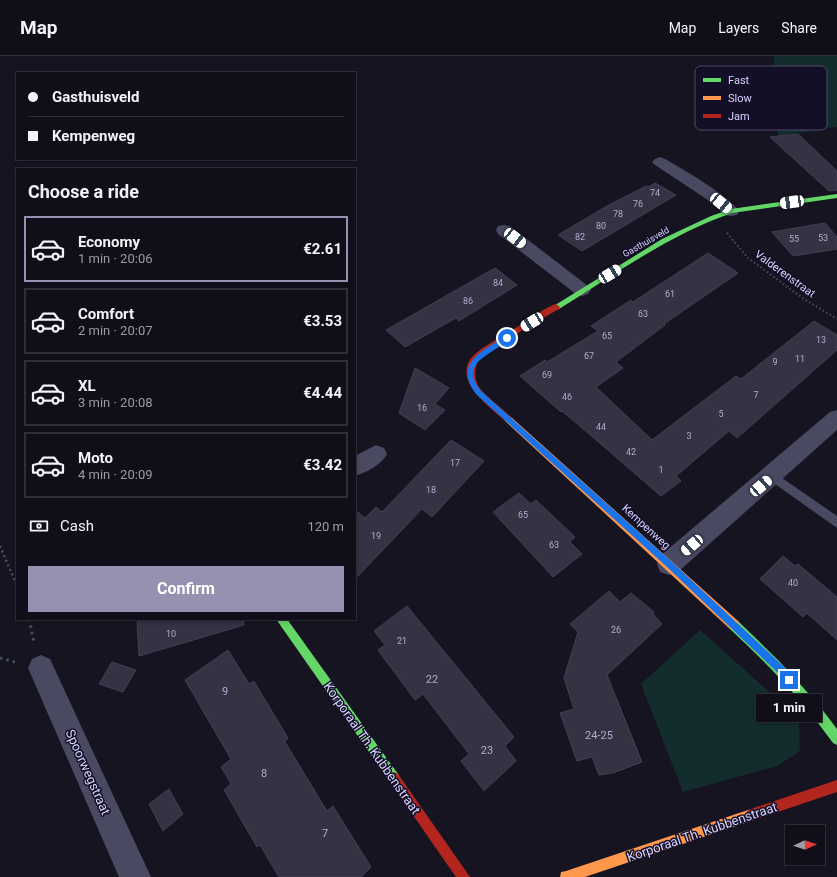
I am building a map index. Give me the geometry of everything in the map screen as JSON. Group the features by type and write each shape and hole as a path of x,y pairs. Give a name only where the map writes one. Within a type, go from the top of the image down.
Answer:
{"street":[{"path":"660,162 711,195 731,211"},
{"name":"Gasthuisveld","path":"470,373 475,359 582,290 664,241 713,217 731,211 837,196"},
{"path":"504,230 582,290"},
{"name":"Kempenweg","path":"470,373 472,384 479,393 669,564 780,669 828,724 837,739"},
{"path":"669,564 837,418"},
{"path":"356,466 376,454"},
{"name":"Korporaal Th. Kubbenstraat","path":"282,620 464,877"},
{"name":"Spoorwegstraat","path":"40,668 135,877"},
{"name":"Korporaal Th. Kubbenstraat","path":"566,877 837,786"}],"lane":[{"path":"772,476 837,523"}],"path":[{"name":"Valderenstraat","path":"713,217 748,258 804,299 837,319"},
{"path":"0,546 16,584"}],"green space":[{"path":"774,56 837,56 837,127 827,129 827,66 774,66"},
{"path":"778,130 817,130 778,136"},
{"path":"700,630 776,698 799,724 800,751 777,766 683,792 641,684"}],"building":[{"path":"798,134 837,171 837,190 829,191 770,137"},
{"path":"655,183 676,195 582,251 558,235 607,206"},
{"path":"825,223 837,237 837,249 793,256 772,232"},
{"path":"708,253 738,273 664,324 665,325 616,362 623,368 596,387 652,440 736,376 741,379 814,321 837,335 837,350 737,438 729,431 676,476 681,481 661,496 520,376 545,360 547,362 598,331 591,326 631,300 633,302"},
{"path":"495,268 517,285 459,321 456,318 405,347 386,330"},
{"path":"415,368 449,388 435,404 445,410 425,430 399,413"},
{"path":"451,440 484,461 432,517 422,509 356,578 356,511 365,518 376,507 382,512"},
{"path":"519,493 531,504 536,500 575,537 570,542 582,554 553,577 493,512"},
{"path":"783,556 795,566 798,564 837,597 837,640 807,613 803,617 760,579"},
{"path":"609,591 620,602 631,593 654,612 653,614 662,624 607,675 642,762 613,773 599,775 592,757 577,761 560,713 574,709 564,678 578,632 570,624"},
{"path":"407,606 514,737 505,746 516,761 484,791 461,761 469,754 423,694 415,700 378,650 385,645 374,631"},
{"path":"146,620 243,620 244,625 139,656 137,622"},
{"path":"228,650 249,684 254,681 288,738 285,742 327,811 333,806 371,867 361,877 279,877 260,845 257,847 224,790 231,784 221,767 231,759 185,680"},
{"path":"112,662 136,670 123,692 99,684"},
{"path":"169,789 183,814 163,831 149,804"}],"traffic: fast":[{"path":"556,307 664,241 713,217 731,211 837,196"},
{"path":"282,620 394,778"},
{"path":"734,625 802,693 837,739"}],"traffic: slow":[{"path":"508,419 734,625"},
{"path":"566,877 751,815"}],"traffic: jam":[{"path":"508,419 476,389 471,376 473,362 478,356 494,345 556,307"},
{"path":"394,778 464,877"},
{"path":"751,815 837,786"}],"route":[{"path":"507,338 475,359 470,373 472,384 479,393 669,564 780,669 789,680"}]}
